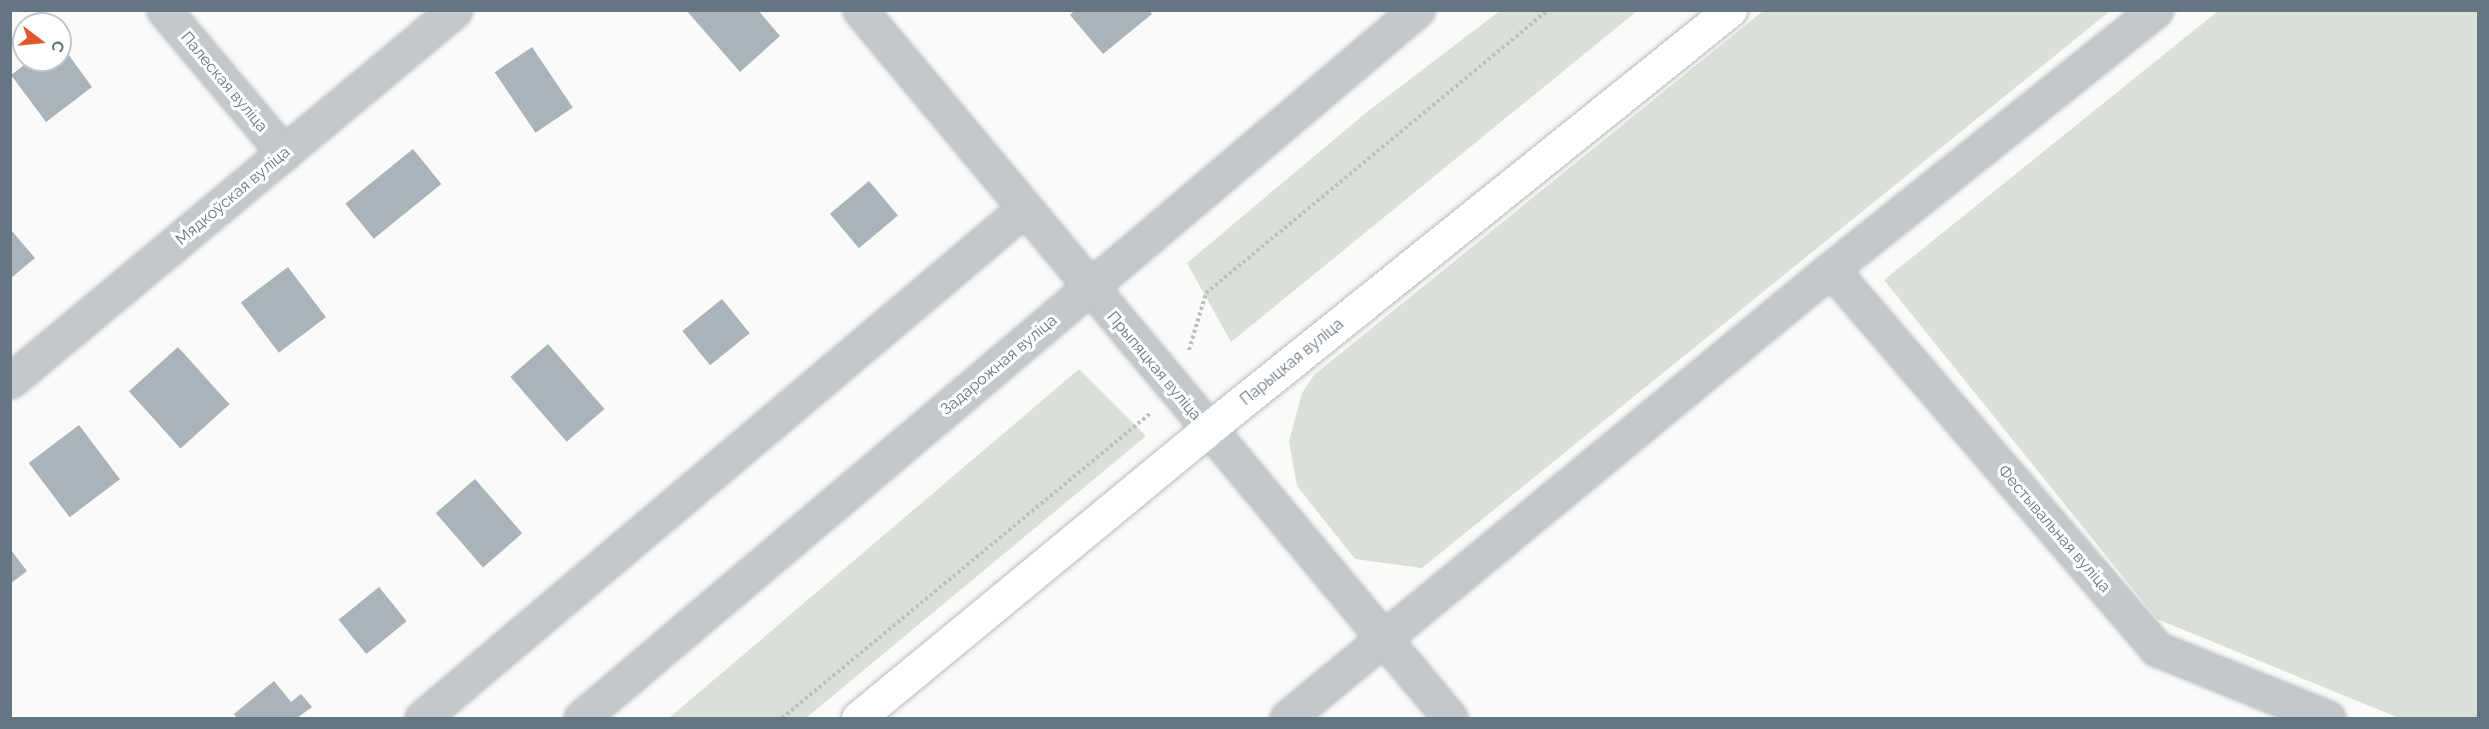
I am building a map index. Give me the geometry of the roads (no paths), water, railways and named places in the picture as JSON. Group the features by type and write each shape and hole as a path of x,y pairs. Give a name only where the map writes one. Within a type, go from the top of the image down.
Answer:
{"main road":[{"name":"Парыцкая вуліца","path":"858,718 1207,430 1730,10"}],"street":[{"name":"Палеская вуліца","path":"164,10 284,153"},
{"name":"Мядкоўская вуліца","path":"10,381 455,10"},
{"name":"Прыпяцкая вуліца","path":"860,10 1207,430 1450,718"},
{"name":"Задарожная вуліца","path":"581,718 1417,10"},
{"path":"1287,718 1831,269 2155,10"},
{"path":"422,718 1024,209"},
{"name":"Фестывальная вуліца","path":"1831,269 2157,648 2328,718"}]}
